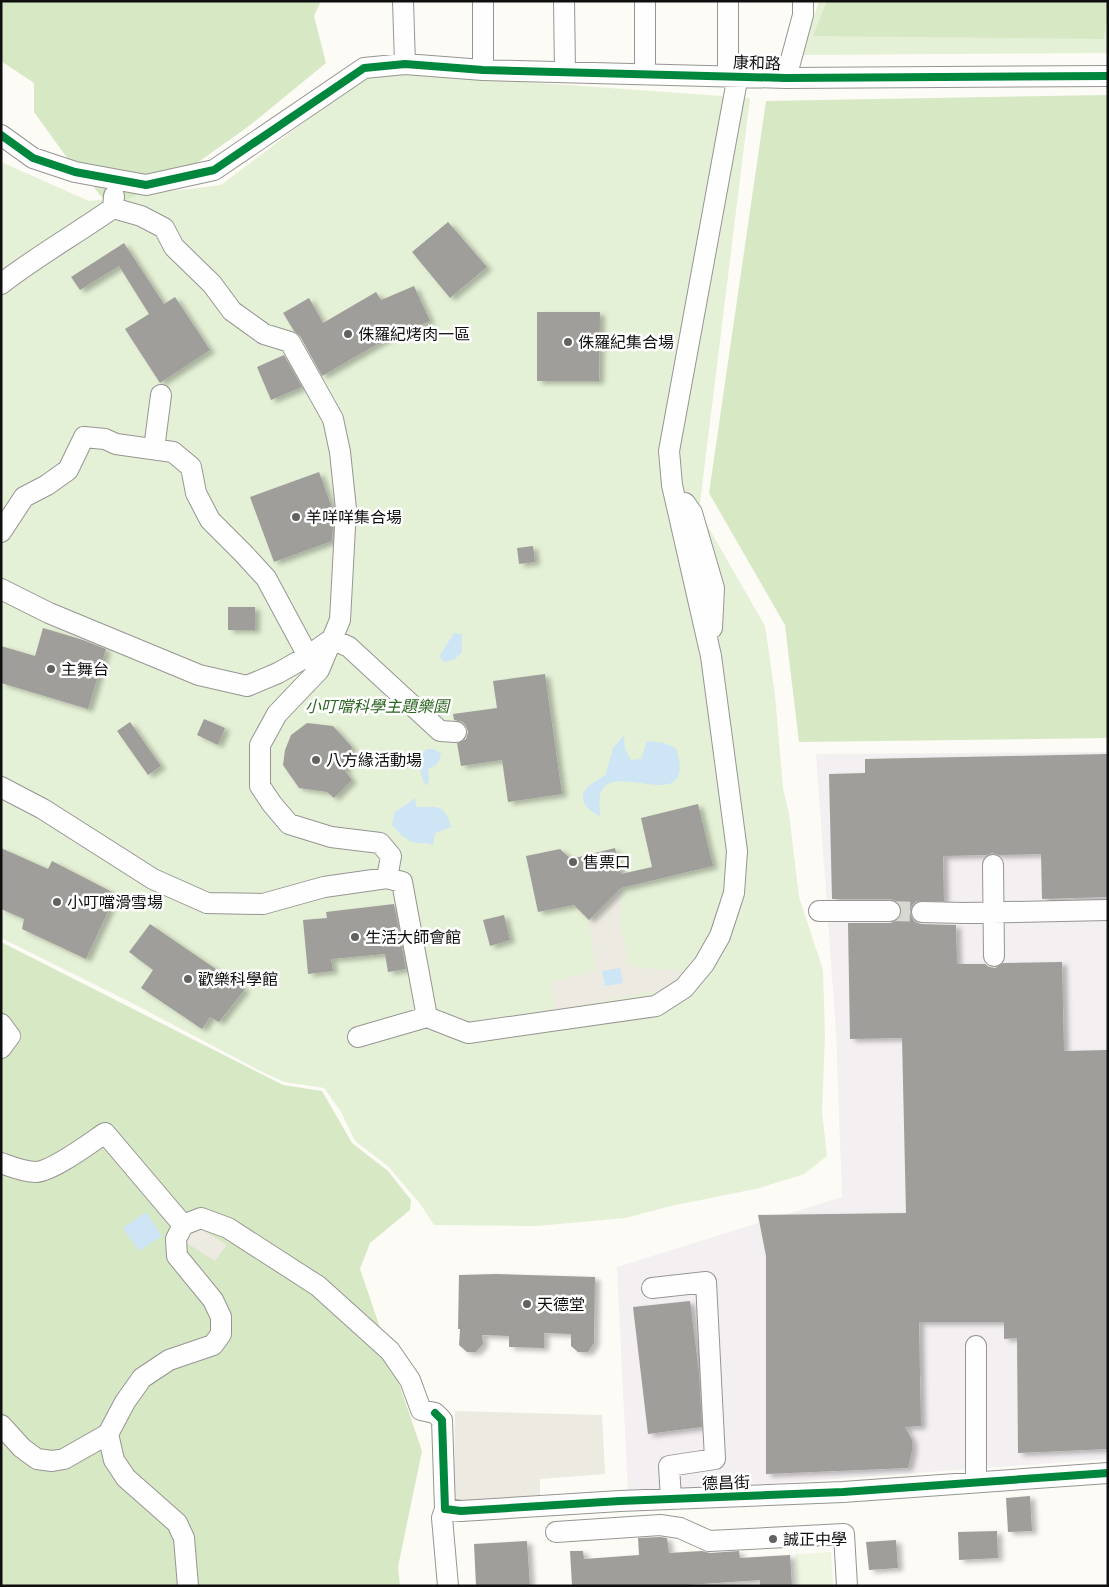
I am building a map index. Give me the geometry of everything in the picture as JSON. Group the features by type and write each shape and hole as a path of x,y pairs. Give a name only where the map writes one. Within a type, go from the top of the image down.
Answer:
{"street":[{"path":"403,1 405,64"},
{"path":"482,1 483,70"},
{"path":"564,1 564,72"},
{"path":"644,1 644,73"},
{"path":"358,1037 427,1017 468,1033 656,1006 684,988 704,964 720,936 734,893 737,851 711,656 672,485 669,451 733,75 728,1"},
{"path":"786,78 803,15 803,1"},
{"name":"康和路","path":"1,135 33,158 75,172 146,185 214,170 364,68 405,64 483,70 733,75 786,78 1108,76"},
{"path":"113,208 115,180"},
{"path":"1,284 25,265 59,245 113,208"},
{"path":"113,208 140,216 164,228 174,247 212,284 232,311 264,334 290,342 333,419 340,452 346,509 340,620 319,670 277,714 260,745 260,786 289,824 330,837 380,843 391,856 387,878"},
{"path":"154,449 161,395"},
{"path":"1,532 24,497 68,470 84,437 105,439 116,444 173,452 191,467 196,494 210,520 244,552 266,578 308,656"},
{"path":"1,589 49,613 199,675 247,686 278,673 308,656 332,639"},
{"path":"332,639 349,647 440,731 456,732"},
{"path":"1,787 44,809 153,879 206,903 263,904 324,887 387,878 402,882 427,1017"},
{"path":"993,865 994,956"},
{"path":"922,912 1108,910"},
{"path":"819,911 890,911"},
{"path":"1,1024 10,1036 1,1048"},
{"path":"1,1163 14,1168 36,1172 61,1162 105,1133 183,1225"},
{"path":"1,1425 22,1448 37,1459 52,1462 64,1459 108,1434 125,1402 142,1378 169,1360 213,1345 221,1334 221,1317 213,1300 177,1256 176,1239 183,1225 202,1218 228,1228 318,1286 390,1351 410,1380 421,1410 435,1413 442,1420 445,1509 442,1518 448,1586"},
{"path":"652,1288 706,1282 715,1459 669,1466 671,1499"},
{"path":"976,1346 976,1482"},
{"path":"108,1434 114,1460 126,1478 177,1523 184,1538 188,1586"},
{"name":"德昌街","path":"445,1509 461,1511 620,1501 843,1492 1108,1474"},
{"path":"620,1501 622,1527"},
{"path":"556,1532 660,1525 680,1528 709,1541 844,1534 847,1586"}],"shaded area":[{"path":"1108,752 1108,1459 628,1494 617,1267 842,1197 836,1032 816,754"},
{"path":"621,888 619,920 630,966 686,972 667,989 555,1011 551,982 595,971 589,920"},
{"path":"199,1228 227,1245 215,1261 185,1242 187,1234"},
{"path":"455,1411 602,1415 605,1474 540,1479 540,1500 454,1502"}],"green space":[{"path":"1,1 321,1 314,16 326,63 249,126 176,178 109,207 87,178 65,155 34,112 34,83 1,61"},
{"path":"819,1 1108,1 1108,53 801,55"},
{"path":"827,1 1108,1 1108,4 1104,39 813,36"},
{"name":"小叮噹科學主題樂園","path":"371,71 750,98 699,511 765,626 775,695 783,788 789,814 799,897 823,970 825,1037 822,1112 827,1156 804,1174 760,1188 671,1206 625,1218 537,1226 434,1225 421,1205 388,1166 355,1141 341,1112 324,1088 284,1082 262,1072 132,1003 1,938 1,162 89,201 221,185"},
{"path":"1108,95 1108,738 799,742 785,625 709,493 766,101"},
{"path":"1,942 283,1085 322,1091 352,1143 388,1171 411,1200 410,1210 370,1243 360,1269 422,1451 398,1567 400,1586 1,1586"},
{"path":"831,1552 833,1586 797,1586 795,1554"}],"water":[{"path":"454,633 462,634 462,652 455,659 445,662 439,657"},
{"path":"624,735 625,749 631,760 641,759 647,741 664,743 676,748 680,768 676,779 667,784 655,785 626,781 613,782 604,787 600,797 600,816 586,806 583,798 584,793 588,787 606,774 613,748"},
{"path":"426,749 433,749 441,753 438,763 428,769 429,780 427,786 420,772 419,763 420,756"},
{"path":"415,798 416,807 440,808 449,820 451,827 435,833 433,845 416,843 409,840 392,825 394,813"},
{"path":"620,968 623,983 605,986 602,971"},
{"path":"146,1212 162,1236 139,1251 123,1228"}],"building":[{"path":"448,222 487,267 450,298 412,252"},
{"path":"124,243 164,304 175,297 210,350 160,383 125,329 149,314 119,266 80,290 71,277"},
{"name":"侏羅紀烤肉一區","path":"414,286 430,321 406,331 405,328 322,376 300,336 294,331 283,313 309,298 323,323 376,292 381,300"},
{"name":"侏羅紀集合場","path":"537,312 600,312 599,381 537,381"},
{"path":"284,355 302,387 271,400 257,367"},
{"name":"羊咩咩集合場","path":"319,472 334,513 332,541 274,562 250,497"},
{"path":"533,546 535,562 519,564 517,548"},
{"path":"228,607 255,607 255,630 228,630"},
{"name":"主舞台","path":"43,628 106,649 88,709 1,683 1,646 35,656"},
{"path":"545,674 562,794 508,802 502,760 461,766 457,743 466,739 468,732 463,722 454,720 453,714 497,708 493,681"},
{"path":"204,719 225,728 218,745 197,735"},
{"path":"130,722 161,766 148,775 117,731"},
{"name":"八方緣活動場","path":"307,723 333,726 352,747 345,771 352,780 334,798 327,792 299,788 283,765 285,750 291,735"},
{"path":"1108,754 1108,897 1042,899 1041,854 999,855 992,853 987,855 943,856 944,901 917,901 912,905 910,912 915,922 921,924 956,925 957,964 985,964 995,968 1003,963 1062,962 1064,1051 1108,1050 1108,1449 1018,1453 1017,1338 1004,1339 1004,1322 919,1322 921,1426 905,1427 912,1440 912,1451 908,1468 766,1474 766,1256 758,1215 906,1213 902,1038 850,1039 848,923 890,923 900,917 902,911 896,901 890,899 832,899 829,774 865,773 865,759"},
{"name":"售票口","path":"698,804 713,866 621,888 589,920 574,905 538,912 526,856 560,849 571,859 615,848 621,874 652,867 641,818"},
{"name":"小叮噹滑雪場","path":"1,848 48,869 52,861 116,894 86,959 22,929 24,919 1,909"},
{"name":"生活大師會館","path":"394,904 406,969 388,972 385,954 331,959 333,971 308,974 303,920 327,918 326,912"},
{"path":"504,915 510,940 490,946 483,920"},
{"name":"歡樂科學館","path":"150,924 245,989 219,1022 210,1017 202,1029 141,988 153,970 129,952"},
{"name":"天德堂","path":"496,1274 595,1277 594,1343 588,1352 578,1352 571,1346 571,1334 544,1333 544,1348 509,1347 509,1336 482,1335 483,1344 476,1352 467,1352 459,1345 459,1275"},
{"path":"690,1301 699,1372 702,1427 648,1434 633,1307"},
{"path":"1030,1496 1032,1531 1008,1532 1006,1498"},
{"path":"997,1531 998,1558 959,1560 958,1532"},
{"path":"638,1538 667,1538 669,1553 739,1551 740,1558 790,1555 792,1586 760,1586 760,1580 672,1586 572,1586 570,1551 583,1551 584,1559 639,1555"},
{"path":"896,1540 898,1568 869,1570 866,1542"},
{"path":"527,1541 530,1586 476,1586 474,1544"}],"tunnel":[{"path":"890,911 922,912"}],"cycle path":[{"path":"1,135 33,158 75,172 146,185 214,170 364,68 405,64 483,70 786,78 1108,76"},
{"path":"435,1413 442,1420 445,1509 461,1511 620,1501 843,1492 1108,1473"}],"place":[{"name":"侏羅紀烤肉一區","path":"348,334"},
{"name":"侏羅紀集合場","path":"568,342"},
{"name":"羊咩咩集合場","path":"296,517"},
{"name":"主舞台","path":"51,669"},
{"name":"八方緣活動場","path":"316,760"},
{"name":"售票口","path":"573,862"},
{"name":"小叮噹滑雪場","path":"57,902"},
{"name":"生活大師會館","path":"355,937"},
{"name":"歡樂科學館","path":"188,979"},
{"name":"天德堂","path":"527,1304"},
{"name":"誠正中學","path":"773,1539"}]}
